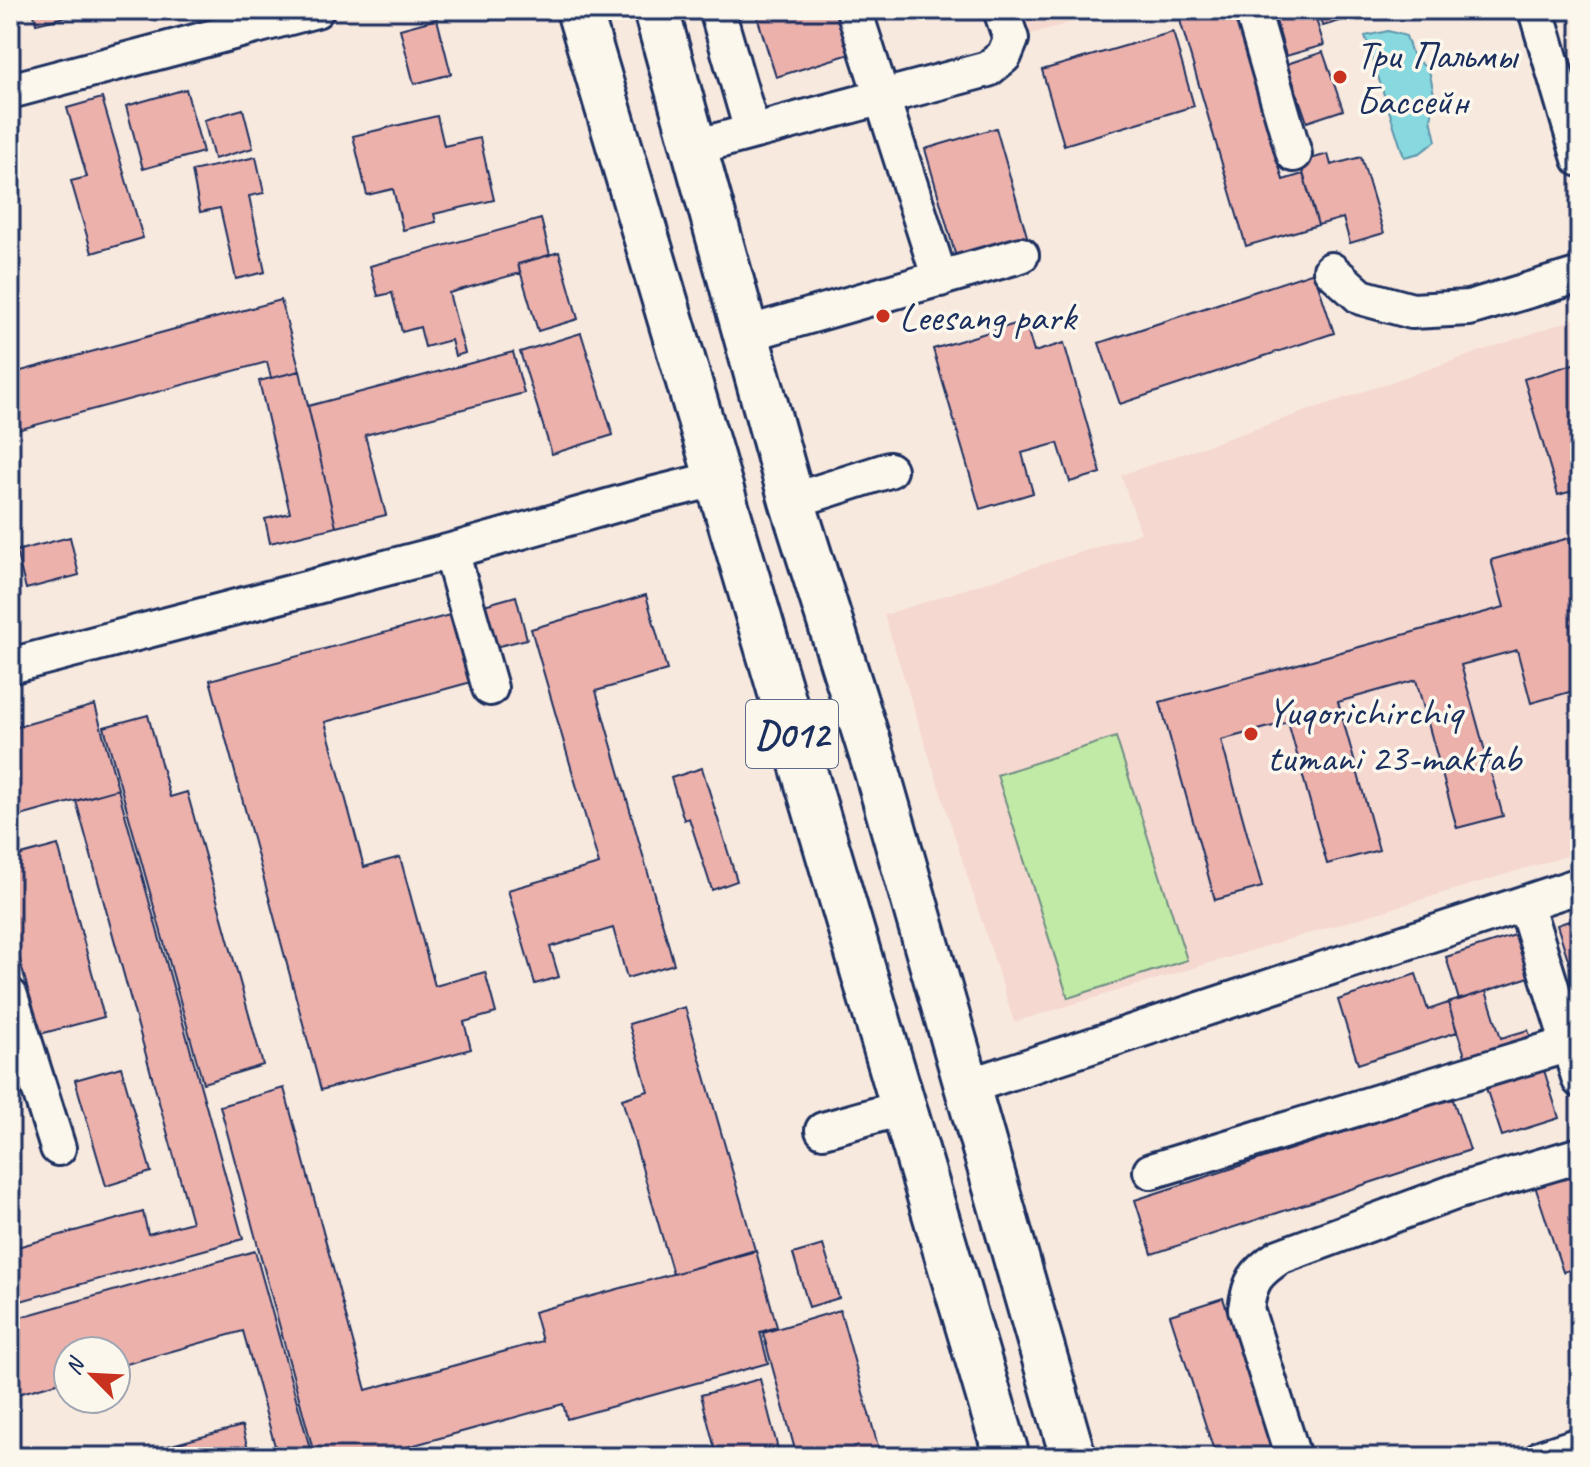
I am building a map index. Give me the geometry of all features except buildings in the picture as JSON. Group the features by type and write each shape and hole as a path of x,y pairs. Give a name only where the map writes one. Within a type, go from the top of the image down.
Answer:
{"highway":[{"name":"D012","path":"579,10 1007,1457"},
{"name":"D012","path":"656,10 792,501 877,771 1073,1457"},
{"path":"905,1107 966,1087"}],"street":[{"path":"10,91 248,19 316,10"},
{"path":"717,10 752,131"},
{"path":"854,10 940,279"},
{"path":"695,147 988,69 1004,56 1011,39 1001,10"},
{"path":"1254,10 1294,154"},
{"path":"1536,10 1580,159"},
{"path":"746,334 1021,255"},
{"path":"1331,270 1361,297 1412,311 1469,308 1580,275"},
{"path":"792,501 889,470"},
{"path":"10,666 716,479"},
{"path":"451,551 490,688"},
{"path":"966,1087 1580,885"},
{"path":"1525,903 1580,1080"},
{"path":"10,996 58,1148"},
{"path":"1151,1171 1569,1044"},
{"path":"823,1130 905,1107"},
{"path":"1293,1457 1246,1309 1249,1288 1261,1269 1279,1257 1455,1192 1580,1155"},
{"path":"1543,1457 1580,1445"}],"shaded area":[{"path":"1017,10 1115,10 1024,36"},
{"name":"Yuqorichirchiq tumani 23-maktab","path":"1580,317 1580,852 1014,1022 884,615 1141,533 1121,475"}],"green space":[{"path":"1116,737 1187,960 1068,998 997,775"}],"water":[{"path":"1388,31 1406,36 1413,57 1429,70 1435,99 1431,119 1436,141 1420,153 1404,157 1365,36"}],"place":[{"name":"Три Пальмы Бассейн","path":"1340,77"},
{"name":"Leesang park","path":"883,316"},
{"name":"Yuqorichirchiq tumani 23-maktab","path":"1251,734"}]}
